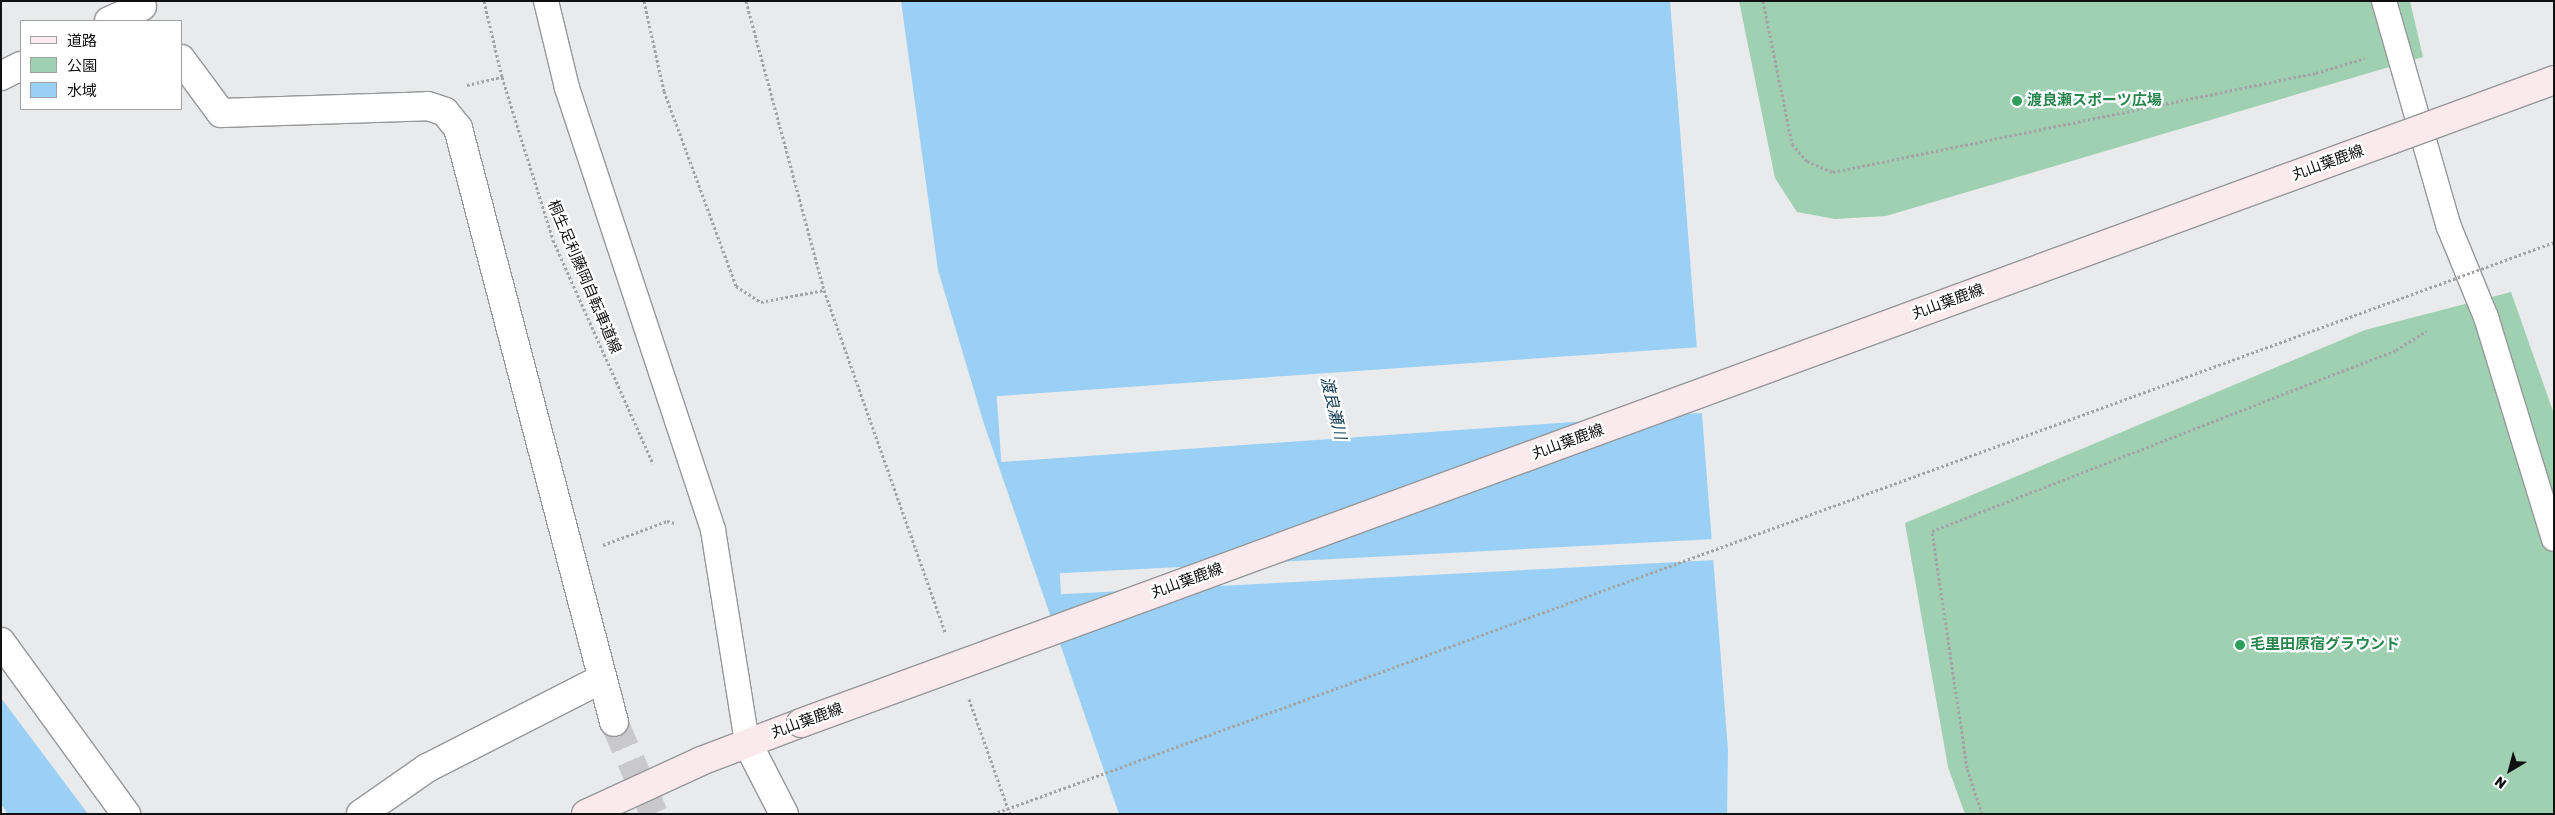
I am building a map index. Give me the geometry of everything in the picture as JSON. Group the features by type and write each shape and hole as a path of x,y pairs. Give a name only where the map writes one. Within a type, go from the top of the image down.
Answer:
{"main road":[{"name":"丸山葉鹿線","path":"586,814 747,742 2554,80"}],"street":[{"path":"112,20 144,10"},
{"path":"182,61 221,113 428,106 445,112 458,128 600,680 614,722"},
{"path":"1,76 20,66"},
{"path":"1,642 126,814"},
{"path":"361,814 427,768 600,680"},
{"path":"747,742 784,814"}],"lane":[{"path":"546,1 570,98 713,530 747,742"},
{"path":"2384,1 2395,49 2449,227 2486,317 2554,539"}],"path":[{"name":"桐生足利藤岡自転車道線","path":"484,1 502,78 553,240 656,471"},
{"path":"644,1 664,91 736,286 761,302 824,290"},
{"path":"746,1 824,290 947,636"},
{"path":"1763,1 1792,144 1807,161 1833,172 2316,73 2395,49"},
{"path":"457,87 502,78"},
{"path":"993,814 2554,242"},
{"path":"1982,814 1967,768 1932,531 2396,350 2427,331"},
{"path":"676,516 680,524"},
{"path":"598,548 667,521"},
{"path":"967,692 1010,814"}],"green space":[{"name":"渡良瀬スポーツ広場","path":"1739,1 2410,1 2423,57 1886,216 1835,219 1797,212 1775,178"},
{"name":"毛里田原宿グラウンド","path":"2511,292 2554,414 2554,814 1965,814 1948,767 1905,523 2365,330"}],"water":[{"name":"渡良瀬川","path":"901,1 1670,1 1728,750 1727,814 1119,814 984,424 938,270"},
{"path":"1,698 88,814 8,814 1,804"}],"pier":[{"path":"1700,347 1705,413 1001,462 997,396"},
{"path":"1715,539 1716,560 1061,594 1060,573"}],"tunnel":[{"path":"614,722 654,814"}],"place":[{"name":"渡良瀬スポーツ広場","path":"2017,101"},
{"name":"毛里田原宿グラウンド","path":"2240,645"}]}
